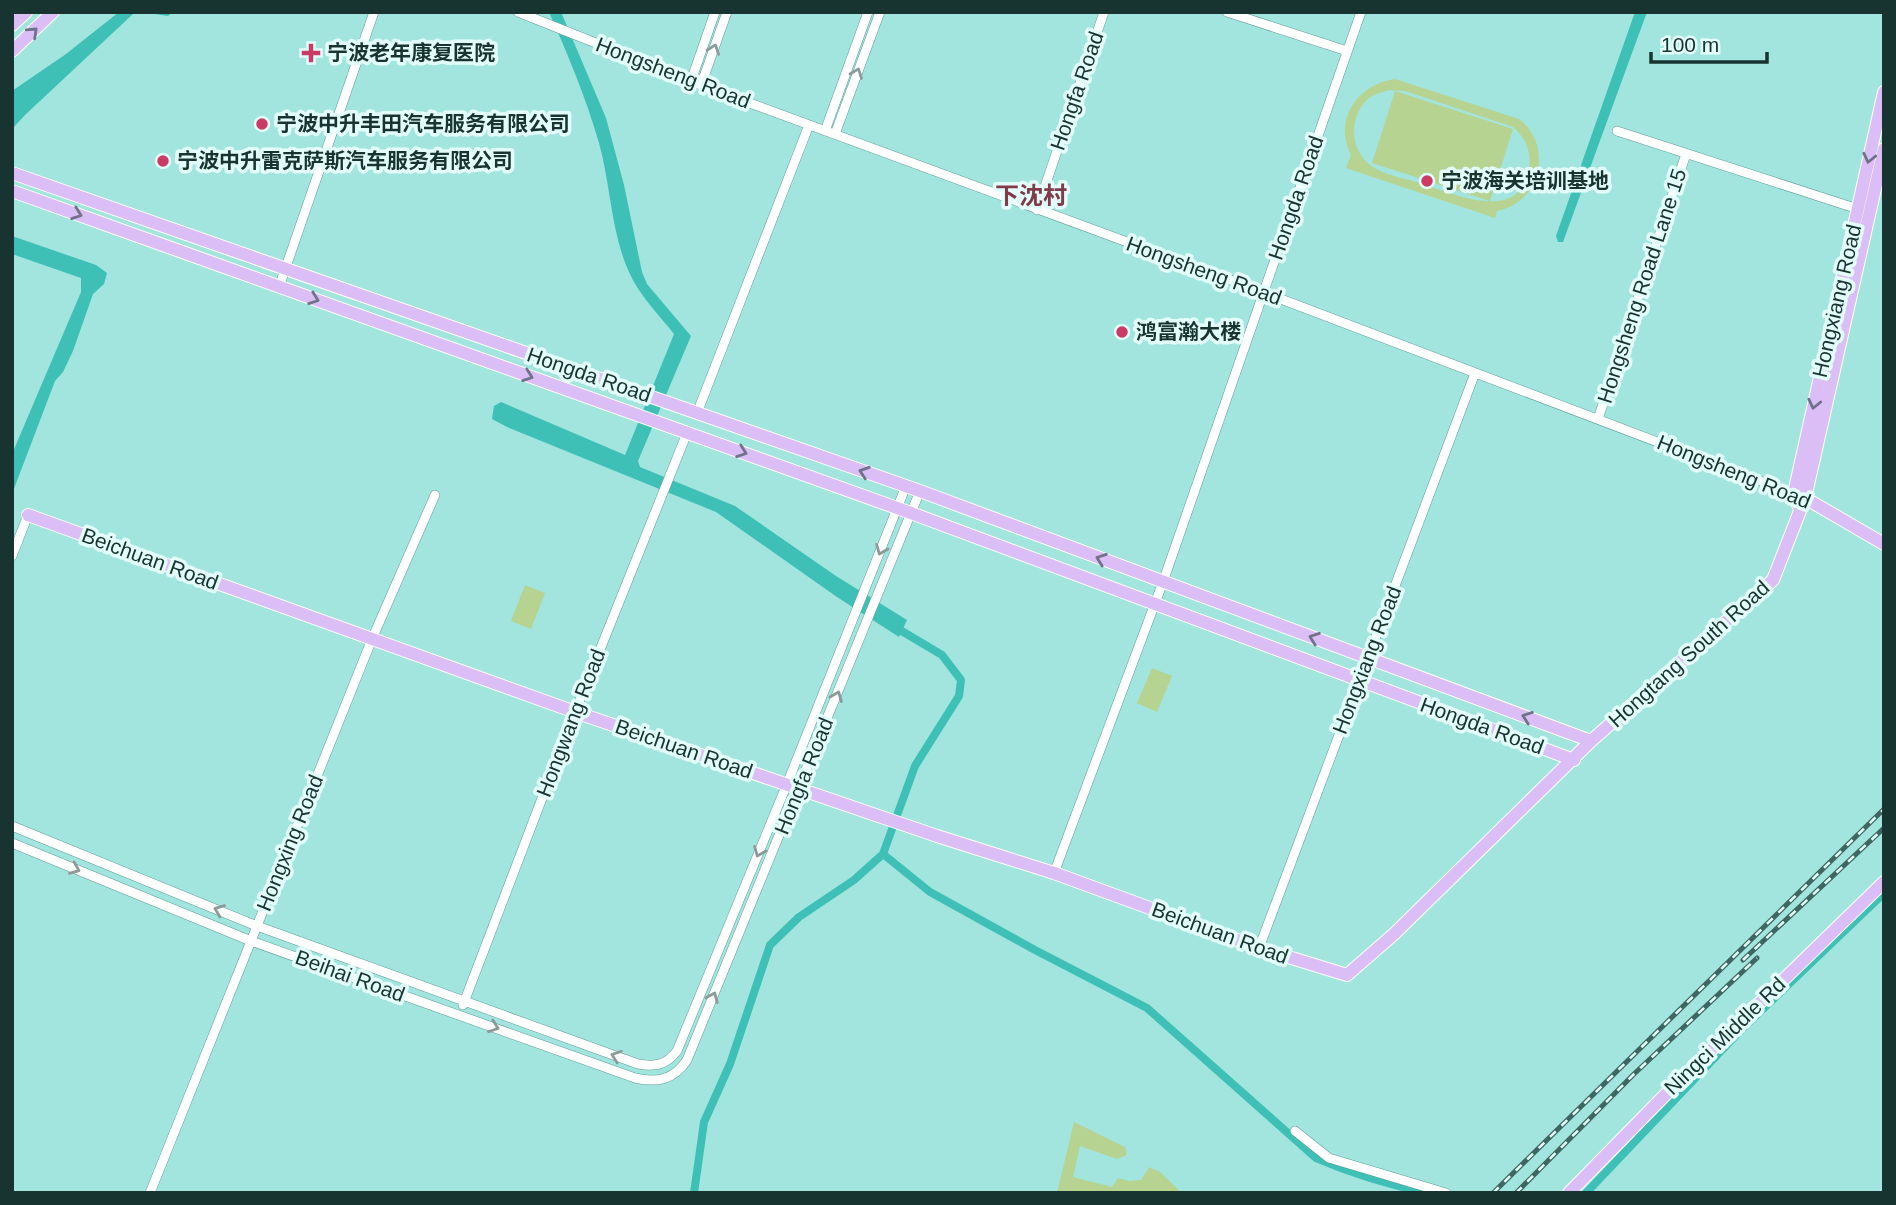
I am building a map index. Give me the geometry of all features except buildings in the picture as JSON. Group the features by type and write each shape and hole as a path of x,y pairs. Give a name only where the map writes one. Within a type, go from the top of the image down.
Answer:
{"main road":[{"path":"12,25 26,12"},
{"path":"12,51 53,12"},
{"name":"Hongxiang Road","path":"1863,211 1884,92"},
{"name":"Hongtang South Road","path":"1343,976 1352,974 1591,741 1773,580 1800,500 1863,211 1884,149"},
{"name":"Hongda Road","path":"12,173 906,486 1591,741"},
{"name":"Hongda Road","path":"12,191 911,513 1574,760"},
{"name":"Hongsheng Road","path":"1800,500 1884,544"},
{"name":"Beichuan Road","path":"28,515 575,712 1054,873 1343,976"},
{"name":"Ningci Middle Rd","path":"1569,1193 1669,1091 1884,882"}],"street":[{"path":"279,287 374,12"},
{"name":"Hongsheng Road","path":"519,12 701,85 1598,419 1800,500"},
{"path":"691,81 715,12"},
{"path":"701,85 727,12"},
{"path":"830,132 869,12"},
{"path":"830,132 880,12"},
{"name":"Hongfa Road","path":"1037,210 1104,12"},
{"path":"1227,12 1347,51"},
{"name":"Hongda Road","path":"1054,873 1163,582 1361,12"},
{"path":"696,413 809,125"},
{"path":"1617,131 1863,211"},
{"name":"Hongsheng Road Lane 15","path":"1598,419 1686,154"},
{"name":"Hongxiang Road","path":"1259,948 1475,373"},
{"name":"Hongwang Road","path":"459,1015 575,712 687,433"},
{"name":"Hongfa Road","path":"687,1060 906,486"},
{"name":"Hongfa Road","path":"677,1051 919,491"},
{"name":"Hongxing Road","path":"150,1193 372,639 435,495"},
{"path":"12,555 28,515"},
{"name":"Beihai Road","path":"12,826 257,926 638,1064 661,1065 677,1051"},
{"name":"Beihai Road","path":"12,843 251,941 646,1080 675,1074 687,1060"},
{"path":"1295,1131 1329,1158 1446,1193"}],"green space":[{"path":"1395,79 1519,119 1530,130 1537,144 1538,172 1533,185 1524,197 1512,206 1497,211 1495,218 1346,168 1351,155 1346,142 1347,116 1360,96 1382,82","holes":["1389,90 1405,91 1513,127 1525,141 1529,152 1529,170 1523,187 1512,197 1499,201 1483,201 1393,176 1369,164 1362,157 1355,141 1358,113 1362,105 1374,95"]},
{"path":"1395,91 1513,129 1490,201 1372,163"},
{"path":"525,585 545,593 531,629 511,621"},
{"path":"1152,668 1172,676 1157,712 1137,703"},
{"path":"1074,1122 1125,1147 1127,1155 1117,1159 1080,1146 1073,1177 1112,1187 1118,1178 1141,1180 1149,1167 1160,1172 1182,1193 1057,1193"}],"water":[{"path":"119,12 141,12 133,14 12,129 12,91 66,54"},
{"path":"141,12 173,12 168,16"},
{"path":"549,12 561,12 606,118 647,284 691,336 638,461 640,467 735,506 836,576 907,620 899,637 716,512 492,419 494,406 501,402 625,455 674,334 641,293 628,271 617,236 594,126"},
{"path":"1635,12 1647,12 1563,242 1558,242 1556,236"},
{"path":"12,236 96,265 107,273 104,284 93,294 73,351 63,372 55,381 12,494 12,454 81,292 81,278 12,254"}],"waterway":[{"path":"694,1193 704,1122 730,1064 770,945 799,917 854,880 883,854 915,766 959,696 961,680 942,655 895,627"},
{"path":"883,854 930,892 1147,1008 1316,1158 1372,1178 1429,1193"},
{"path":"1586,1193 1742,1029 1884,893"}],"railway":[{"path":"1493,1193 1884,809"},
{"path":"1743,960 1884,828"},
{"path":"1516,1193 1633,1075 1757,958"}],"place":[{"name":"宁波老年康复医院","path":"311,53"},
{"name":"宁波中升丰田汽车服务有限公司","path":"262,124"},
{"name":"宁波中升雷克萨斯汽车服务有限公司","path":"163,161"},
{"name":"宁波海关培训基地","path":"1427,181"},
{"name":"鸿富瀚大楼","path":"1122,332"}],"district":[{"name":"下沈村","path":"1031,196"}]}
